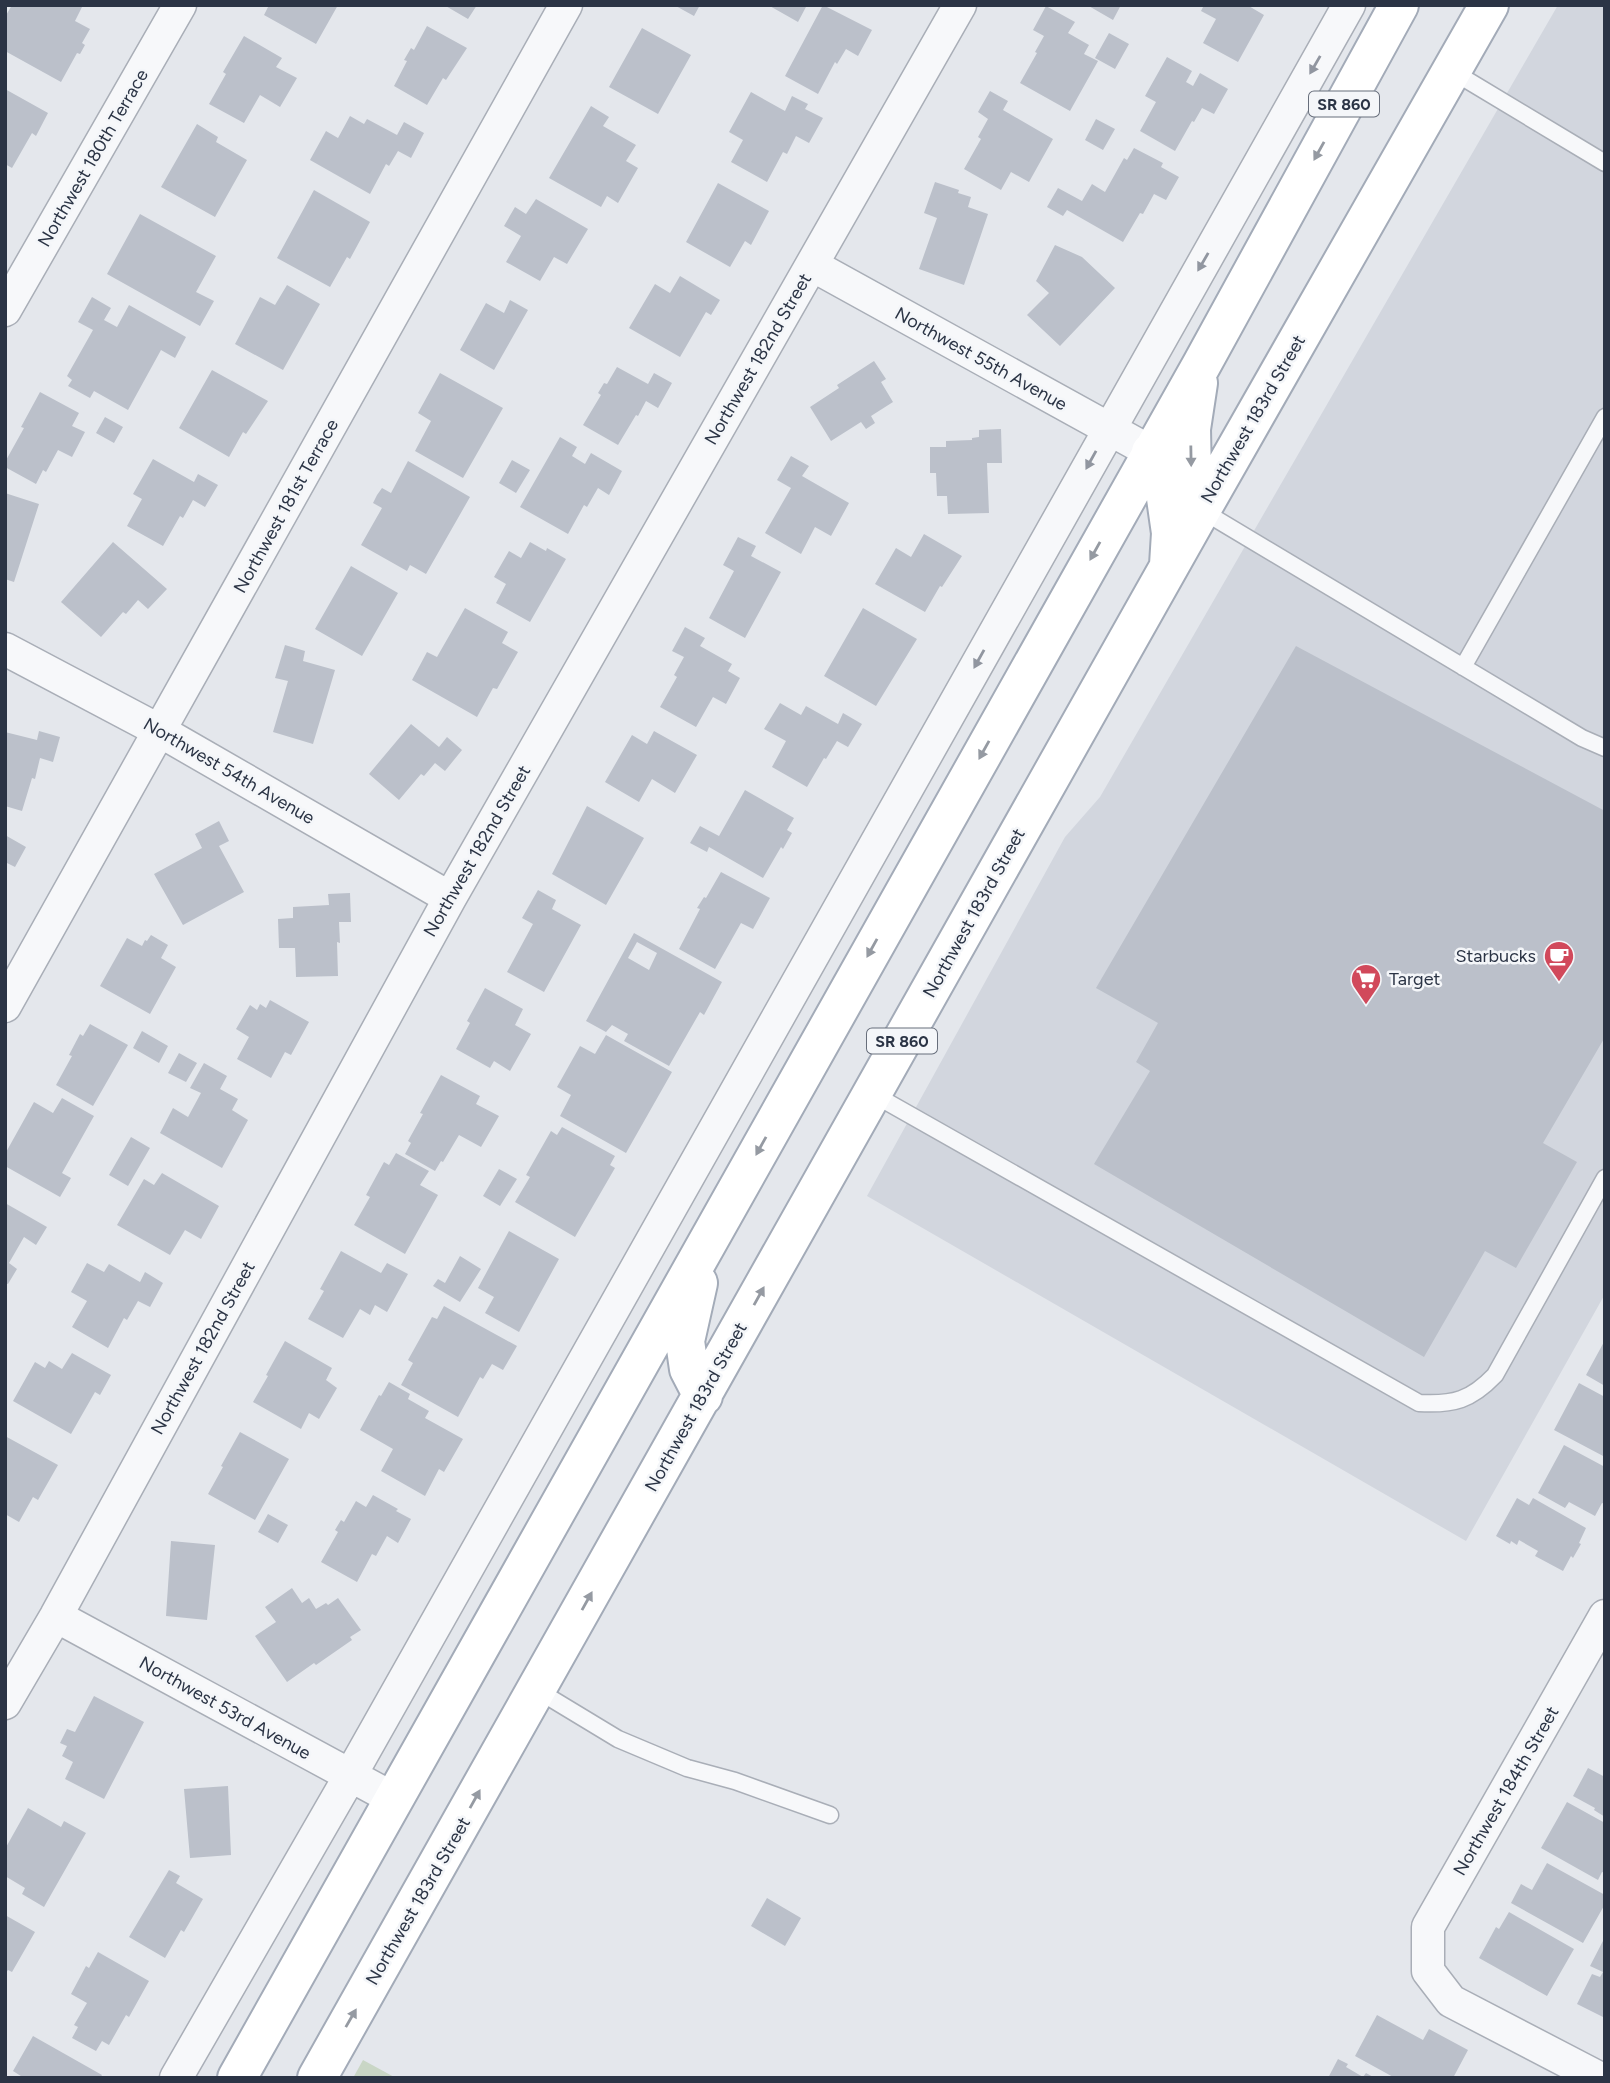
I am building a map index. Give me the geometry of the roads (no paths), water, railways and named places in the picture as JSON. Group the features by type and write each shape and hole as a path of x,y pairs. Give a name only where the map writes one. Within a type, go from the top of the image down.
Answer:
{"main road":[{"name":"SR 860","path":"237,2078 1202,364 1399,5"},
{"name":"Northwest 183rd Street","path":"317,2078 1200,510 1489,5"},
{"path":"1200,510 1192,478 1191,429 1202,364"},
{"path":"1151,452 1164,484 1171,533 1169,567"},
{"path":"703,1396 689,1369 685,1341 706,1244"}],"street":[{"name":"Northwest 180th Terrace","path":"5,310 180,5"},
{"name":"Northwest 181st Terrace","path":"5,1006 566,5"},
{"name":"Northwest 182nd Street","path":"5,1703 56,1616 450,898 960,5"},
{"path":"176,2078 350,1776 1349,5"},
{"name":"Northwest 55th Avenue","path":"812,265 1151,452"},
{"name":"Northwest 54th Avenue","path":"5,649 160,731 450,898"},
{"name":"Northwest 53rd Avenue","path":"56,1616 394,1799"},
{"name":"Northwest 184th Street","path":"1599,2078 1451,2001 1428,1971 1428,1927 1605,1616"}],"lane":[{"path":"1452,71 1605,163"},
{"path":"1463,667 1605,417"},
{"path":"1200,510 1582,738 1605,748"},
{"path":"873,1094 1419,1403 1440,1404 1462,1400 1480,1390 1495,1374 1605,1178"},
{"path":"537,1690 629,1744 687,1768 735,1781 830,1815"}],"place":[{"name":"Starbucks","path":"1559,983"},
{"name":"Target","path":"1366,1006"}]}
